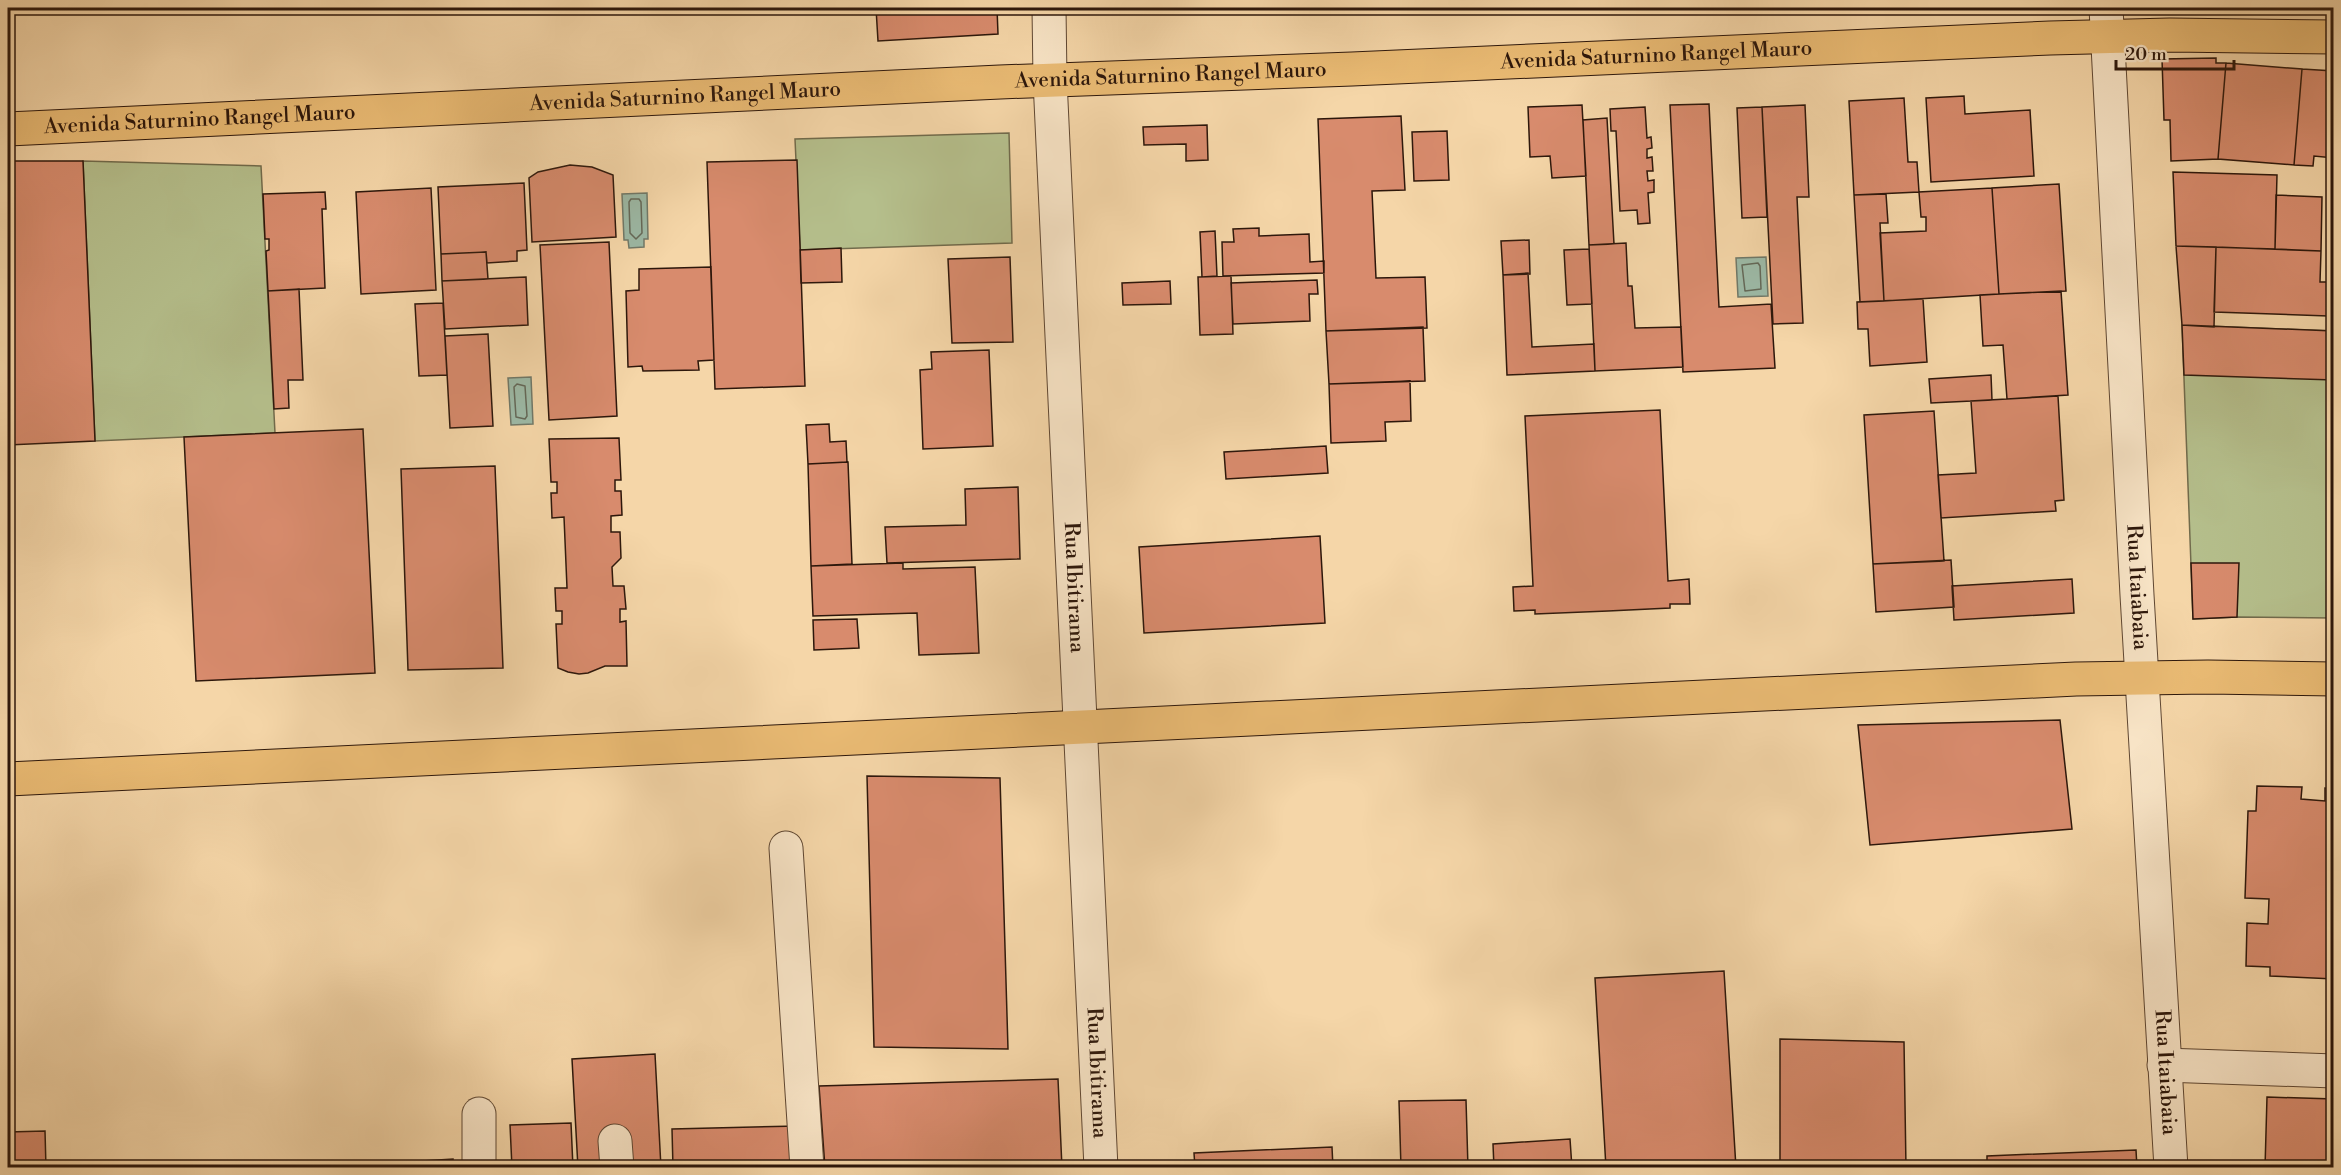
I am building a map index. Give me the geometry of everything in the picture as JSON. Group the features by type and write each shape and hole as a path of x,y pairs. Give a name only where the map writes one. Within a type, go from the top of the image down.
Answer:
{"main road":[{"name":"Avenida Saturnino Rangel Mauro","path":"8,129 1050,80 2107,22 2334,37"},
{"path":"8,779 2066,680 2334,679"}],"street":[{"name":"Rua Ibitirama","path":"1049,8 1050,80 1101,1167"},
{"name":"Rua Itaiabaia","path":"2107,22 2171,1167"},
{"path":"786,848 807,1167"},
{"path":"2164,1065 2334,1071"},
{"path":"479,1114 479,1167"}],"green space":[{"path":"1009,133 1012,243 800,250 795,139"},
{"path":"83,161 261,166 275,433 95,441"},
{"path":"2182,325 2333,331 2333,618 2193,619"}],"water":[{"path":"647,193 648,239 644,239 644,247 629,248 628,240 624,240 622,194"},
{"path":"1766,257 1768,296 1738,297 1736,258"},
{"path":"531,377 533,424 511,425 508,378"}],"building":[{"path":"876,8 997,8 998,34 878,41"},
{"path":"2216,58 2216,63 2226,63 2218,159 2171,161 2170,120 2164,120 2162,59"},
{"path":"2226,63 2302,69 2294,165 2218,159"},
{"path":"2302,69 2334,71 2334,158 2314,156 2313,166 2294,165"},
{"path":"1964,96 1965,114 2030,110 2034,176 1931,182 1926,98"},
{"path":"1904,98 1908,162 1917,162 1919,192 1854,195 1849,101"},
{"path":"1709,104 1719,307 1771,304 1775,368 1683,372 1670,105"},
{"path":"1582,105 1586,176 1552,178 1550,156 1530,157 1528,107"},
{"path":"1805,105 1809,197 1797,197 1803,323 1773,324 1762,107"},
{"path":"1645,107 1647,138 1651,137 1652,148 1647,149 1647,158 1652,157 1653,171 1647,171 1648,181 1654,180 1654,192 1648,193 1650,223 1638,224 1637,210 1620,211 1616,131 1611,131 1610,109"},
{"path":"1762,107 1767,217 1742,218 1737,108"},
{"path":"1401,116 1405,190 1372,191 1376,278 1425,277 1427,328 1326,331 1318,119"},
{"path":"1607,118 1614,244 1589,245 1583,120"},
{"path":"1207,125 1208,160 1186,161 1186,144 1144,145 1143,127"},
{"path":"1447,131 1449,180 1414,181 1412,132"},
{"path":"797,160 805,386 715,389 707,162"},
{"path":"8,161 83,161 95,441 8,445"},
{"path":"570,165 592,167 613,175 616,237 532,242 529,178 538,172"},
{"path":"2173,172 2277,175 2275,249 2176,246"},
{"path":"524,183 527,250 517,251 517,261 487,263 486,252 441,254 438,187"},
{"path":"2059,184 2066,291 1999,294 1992,188"},
{"path":"431,188 436,290 361,294 356,192"},
{"path":"1992,188 1999,294 1884,301 1880,233 1926,231 1926,217 1921,217 1919,192"},
{"path":"325,192 326,209 322,209 325,288 268,291 266,251 269,250 269,239 265,239 263,194"},
{"path":"1886,194 1888,223 1880,223 1884,301 1860,302 1854,195"},
{"path":"2276,195 2322,197 2321,251 2275,249"},
{"path":"1259,228 1259,236 1309,234 1310,262 1324,261 1324,273 1223,276 1222,242 1234,242 1233,229"},
{"path":"1215,231 1217,276 1202,277 1200,232"},
{"path":"1529,240 1530,274 1503,275 1501,241"},
{"path":"609,242 617,416 549,420 540,245"},
{"path":"1626,243 1628,286 1632,286 1635,328 1681,327 1683,367 1595,371 1589,245"},
{"path":"2176,246 2216,247 2214,327 2182,325"},
{"path":"2216,247 2321,251 2320,282 2330,282 2328,316 2214,312"},
{"path":"841,248 842,282 801,283 800,250"},
{"path":"1589,249 1592,304 1567,305 1564,250"},
{"path":"486,252 488,279 442,281 441,254"},
{"path":"1010,257 1013,342 952,343 948,259"},
{"path":"711,267 714,360 698,361 699,370 643,371 642,366 628,367 626,291 639,290 639,269"},
{"path":"1528,273 1532,347 1594,344 1595,371 1507,375 1503,275"},
{"path":"1231,276 1233,334 1200,335 1198,277"},
{"path":"526,277 528,325 445,329 442,281"},
{"path":"1317,280 1318,294 1309,294 1310,321 1233,324 1231,283"},
{"path":"1170,281 1171,304 1123,305 1122,283"},
{"path":"299,289 303,380 288,380 289,408 274,409 268,291"},
{"path":"2061,291 2068,395 2007,399 2003,345 1983,346 1980,295"},
{"path":"1923,299 1927,362 1870,366 1868,329 1858,329 1857,302"},
{"path":"443,303 447,375 419,376 415,304"},
{"path":"2182,325 2334,331 2334,380 2184,375"},
{"path":"1423,327 1425,381 1329,384 1326,331"},
{"path":"488,334 493,426 450,428 445,336"},
{"path":"989,350 993,446 923,449 920,370 932,369 931,352"},
{"path":"1991,375 1992,400 1931,403 1929,379"},
{"path":"1410,381 1411,421 1385,422 1386,441 1331,443 1329,384"},
{"path":"2058,396 2064,500 2055,501 2056,511 1941,518 1938,475 1976,473 1971,401"},
{"path":"1660,410 1668,581 1689,579 1690,604 1670,604 1670,608 1535,614 1535,610 1514,611 1513,587 1533,586 1525,416"},
{"path":"1934,411 1944,561 1873,564 1864,415"},
{"path":"829,424 830,442 846,441 847,462 808,464 806,425"},
{"path":"363,429 375,673 196,681 184,437"},
{"path":"619,438 621,480 615,480 615,491 621,491 622,515 611,516 611,532 620,532 621,558 612,567 613,586 624,586 626,609 620,609 620,622 626,621 627,666 605,666 579,674 568,672 558,668 556,624 562,624 562,611 556,611 555,588 567,588 564,517 552,518 551,493 557,493 557,482 551,482 549,439"},
{"path":"1326,446 1328,473 1226,479 1224,452"},
{"path":"848,462 852,564 811,566 808,464"},
{"path":"495,466 503,668 408,670 401,469"},
{"path":"1018,487 1020,559 887,563 885,527 966,525 965,489"},
{"path":"1320,536 1325,623 1144,633 1139,547"},
{"path":"1951,560 1954,607 1876,612 1873,564"},
{"path":"903,563 903,569 975,567 979,653 919,655 917,613 813,616 811,566"},
{"path":"2191,563 2239,563 2237,617 2193,619"},
{"path":"2072,579 2074,613 1954,620 1952,586"},
{"path":"857,619 859,648 814,650 813,620"},
{"path":"2060,720 2072,829 1870,845 1858,725"},
{"path":"867,776 1000,778 1008,1049 874,1047"},
{"path":"2257,786 2302,787 2301,799 2325,801 2325,788 2334,789 2334,979 2270,976 2270,967 2246,966 2247,923 2268,924 2269,899 2245,898 2248,811 2256,811"},
{"path":"1724,971 1736,1168 1606,1168 1595,978"},
{"path":"1780,1039 1904,1042 1906,1168 1780,1168"},
{"path":"655,1054 661,1168 578,1168 572,1059"},
{"path":"1058,1079 1062,1168 825,1168 819,1086"},
{"path":"2267,1097 2334,1099 2334,1168 2265,1168"},
{"path":"1466,1100 1468,1168 1401,1168 1399,1101"},
{"path":"571,1123 573,1168 512,1168 510,1125"},
{"path":"798,1126 799,1168 673,1168 672,1129"},
{"path":"45,1131 46,1168 8,1168 8,1132"},
{"path":"1570,1139 1572,1168 1494,1168 1493,1144"},
{"path":"1332,1147 1333,1168 1195,1168 1194,1153"},
{"path":"2136,1150 2137,1168 1987,1168 1987,1156"},
{"path":"453,1159 453,1168 342,1168 342,1166"}]}
